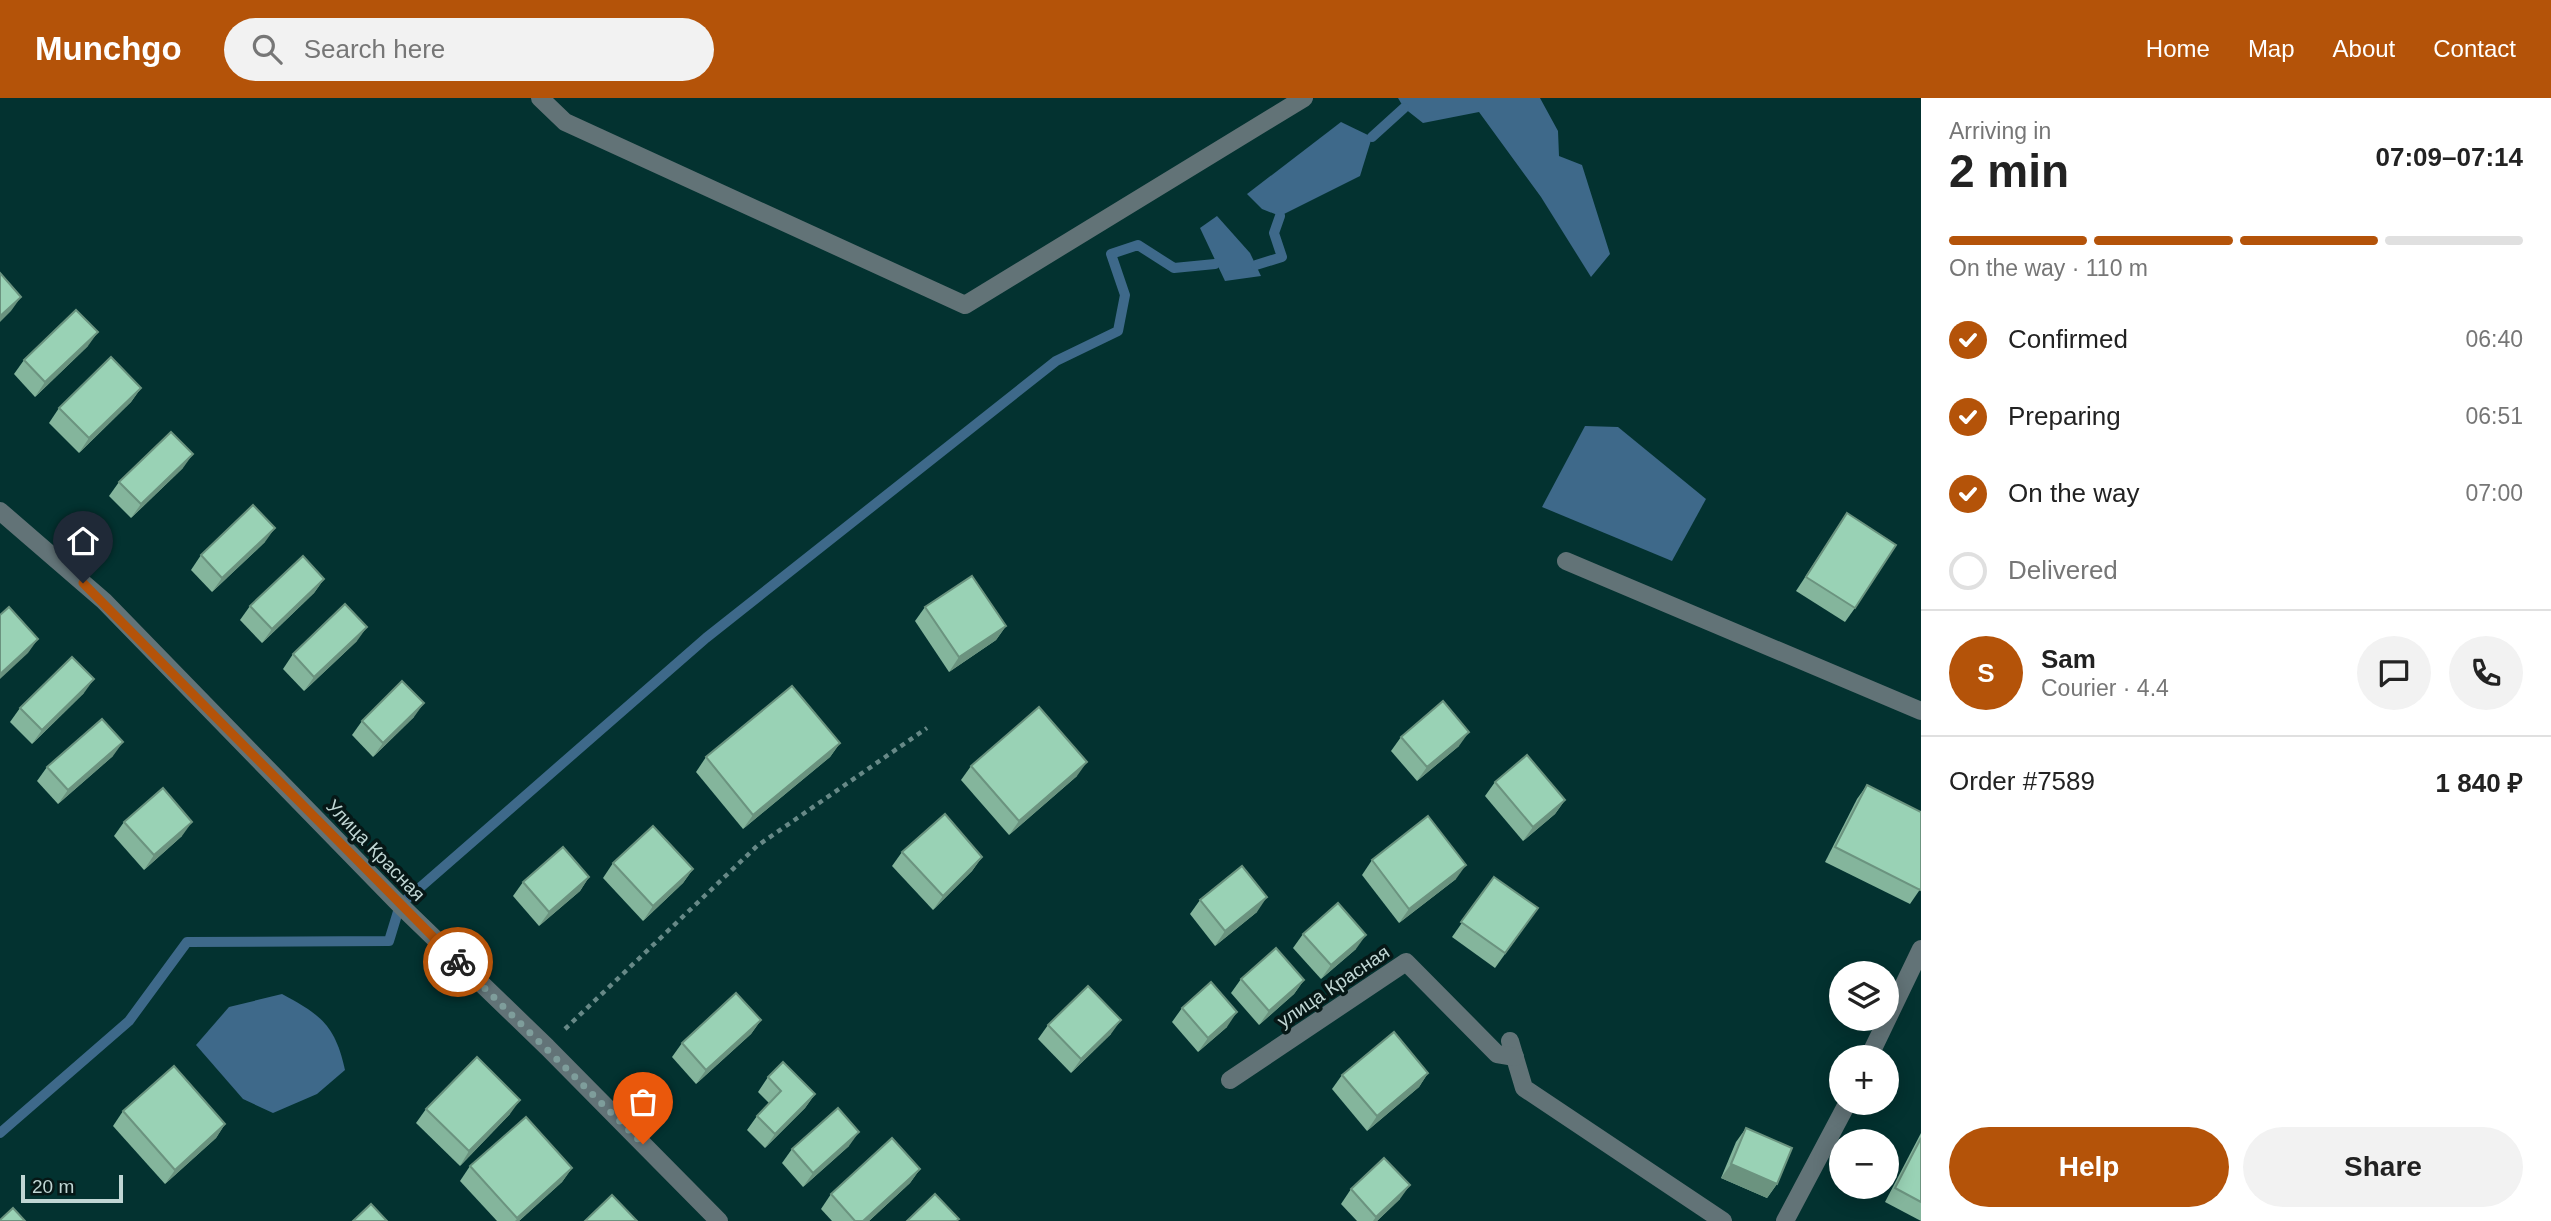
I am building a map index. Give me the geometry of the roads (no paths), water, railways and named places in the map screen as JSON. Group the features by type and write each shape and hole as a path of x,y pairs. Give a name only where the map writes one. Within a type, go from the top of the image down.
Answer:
{"street":[{"path":"540,98 565,122 965,304 1304,98"},
{"name":"Улица Красная","path":"0,511 104,601 400,905 547,1047 719,1221"},
{"path":"1566,561 1921,711"},
{"path":"1876,1045 1921,949"},
{"name":"улица Красная","path":"1230,1080 1406,962 1497,1054 1513,1049 1524,1088 1723,1221"},
{"path":"1786,1221 1841,1115"}],"water":[{"path":"1398,98 1540,98 1558,131 1559,156 1582,165 1610,254 1591,277 1541,197 1479,112 1423,123 1404,108"},
{"path":"1341,122 1372,137 1360,176 1280,216 1262,209 1247,194"},
{"path":"1217,216 1250,253 1261,276 1225,281 1200,228"},
{"path":"1585,426 1618,427 1706,499 1672,561 1542,507"},
{"path":"282,994 307,1008 324,1023 336,1042 345,1070 317,1094 273,1113 243,1099 196,1045 229,1007"}],"waterway":[{"path":"1372,137 1404,108"},
{"path":"1256,265 1282,257 1274,233 1280,216"},
{"path":"0,1133 129,1021 187,942 389,941 400,905 706,638 1056,361 1118,331 1125,295 1111,254 1138,245 1174,268 1215,264"}]}
